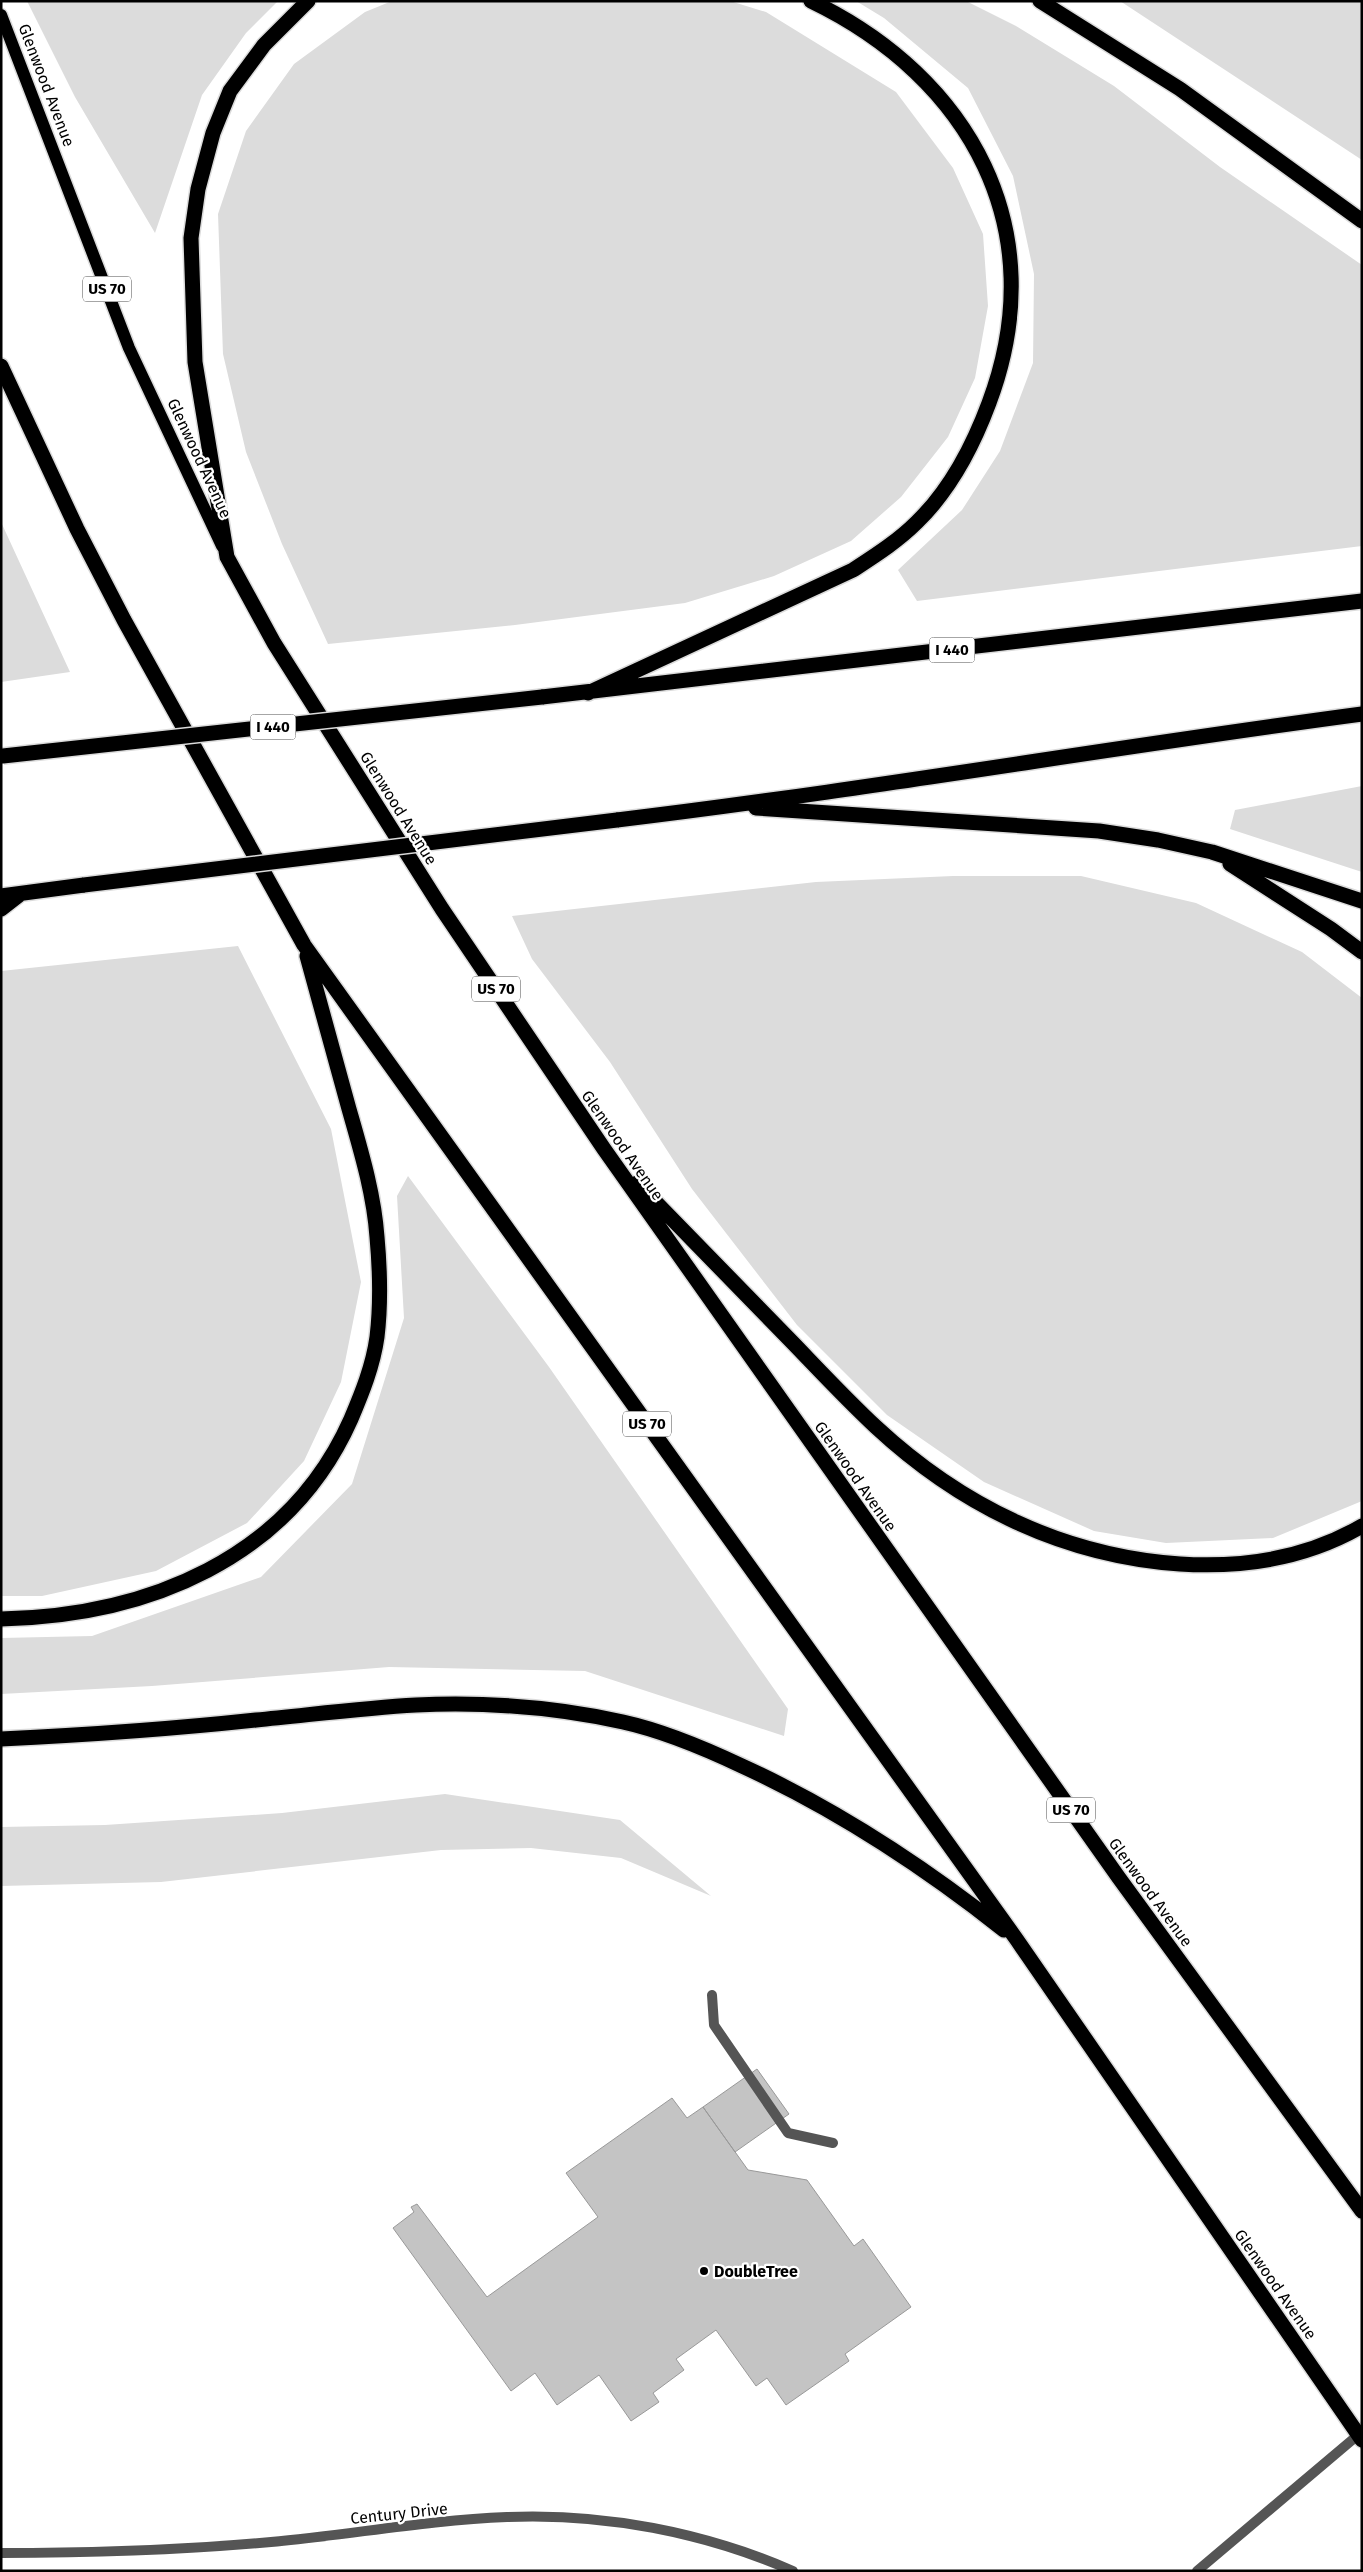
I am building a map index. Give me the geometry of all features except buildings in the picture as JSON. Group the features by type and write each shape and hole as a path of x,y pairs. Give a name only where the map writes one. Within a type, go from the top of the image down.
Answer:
{"highway":[{"path":"227,557 195,362 191,238 198,189 213,133 230,91 264,44 308,1"},
{"path":"588,693 854,570 891,545 918,522 951,480 977,436 995,388 1009,334 1012,288 1009,242 1000,204 986,168 967,132 940,95 907,63 860,28 811,1"},
{"path":"1040,1 1180,89 1362,221"},
{"name":"Glenwood Avenue","path":"1,366 77,529 124,620 304,945 1017,1940 1360,2437"},
{"name":"Glenwood Avenue","path":"227,557 274,643 442,909 604,1149 1119,1878 1362,2211"},
{"name":"I 440","path":"2,757 588,693 1362,601"},
{"path":"1,896 727,806 1195,736 1362,714"},
{"path":"727,806 1099,831 1158,840 1212,852 1362,901"},
{"path":"1212,852 1331,929 1362,952"},
{"path":"1,909 20,894"},
{"path":"1,1619 65,1613 115,1604 151,1594 219,1564 253,1544 287,1514 316,1482 346,1431 369,1371 377,1337 380,1288 377,1236 369,1183 304,945"},
{"path":"604,1149 876,1427 923,1468 969,1500 1029,1529 1092,1550 1169,1563 1204,1566 1257,1562 1309,1550 1362,1526"},
{"path":"1,1739 95,1734 416,1705 488,1706 559,1712 624,1722 695,1744 770,1778 943,1882 1017,1940"}],"main road":[{"name":"Glenwood Avenue","path":"1,14 129,348 227,557"}],"street":[{"path":"712,1994 714,2026 788,2133 833,2143"},
{"path":"1197,2571 1360,2437"},
{"name":"Century Drive","path":"1,2553 74,2553 271,2542 507,2517 596,2519 683,2533 763,2558 793,2571"}],"shaded area":[{"path":"27,1 278,1 246,33 202,95 155,233 75,97"},
{"path":"392,1 730,1 766,12 896,92 953,168 983,234 988,306 975,378 948,437 901,497 851,541 774,576 685,603 515,625 328,644 282,544 246,452 223,354 218,214 246,131 294,64 365,12"},
{"path":"856,1 966,1 1016,26 1114,86 1220,167 1362,265 1362,546 917,601 898,570 962,510 1000,451 1033,363 1034,274 1013,176 968,88 884,18"},
{"path":"1120,1 1362,1 1362,160"},
{"path":"1,522 70,672 1,682"},
{"path":"1362,786 1362,872 1230,829 1235,810"},
{"path":"953,876 1081,876 1196,903 1302,952 1362,998 1362,1501 1273,1538 1166,1543 1094,1531 984,1482 887,1415 797,1325 692,1189 610,1062 532,959 512,916 816,882"},
{"path":"238,946 331,1129 361,1282 341,1382 304,1461 247,1523 156,1571 42,1596 1,1596 1,971"},
{"path":"408,1176 549,1367 788,1709 784,1736 585,1671 389,1667 152,1686 1,1694 1,1638 92,1636 261,1577 352,1484 404,1318 397,1196"},
{"path":"445,1794 620,1820 711,1896 621,1858 531,1848 441,1850 161,1882 1,1886 1,1827 105,1825 282,1813"}],"place":[{"name":"DoubleTree","path":"704,2271"}]}
